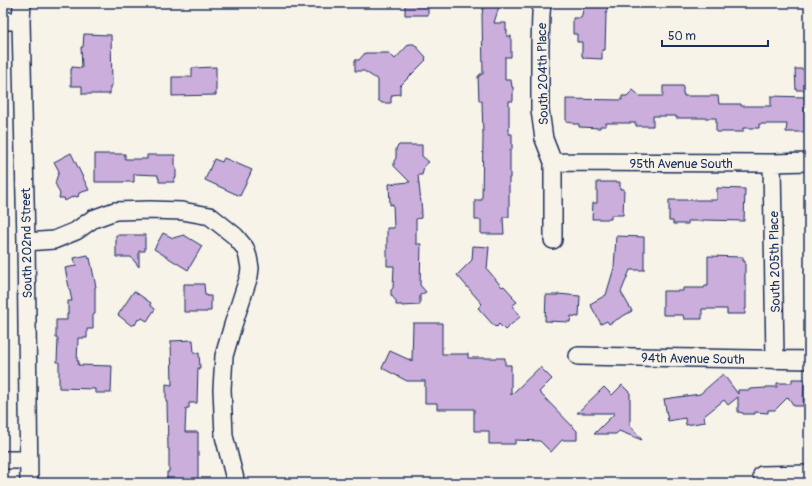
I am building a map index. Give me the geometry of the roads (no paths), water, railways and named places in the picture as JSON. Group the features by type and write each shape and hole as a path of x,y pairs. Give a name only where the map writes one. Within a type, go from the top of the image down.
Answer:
{"street":[{"name":"South 202nd Street","path":"22,3 21,21 29,483"},
{"name":"South 204th Place","path":"542,3 540,45 540,110 544,139 553,162 553,240"},
{"path":"3,21 21,21"},
{"name":"95th Avenue South","path":"553,162 809,162"},
{"name":"South 205th Place","path":"772,163 775,360"},
{"path":"26,242 54,240 76,231 93,219 115,211 182,211 210,216 235,236 245,248 250,268 249,276 224,356 222,389 224,436 236,483"},
{"name":"94th Avenue South","path":"578,356 809,360"},
{"path":"3,460 29,460"},
{"path":"762,475 809,474"}]}
